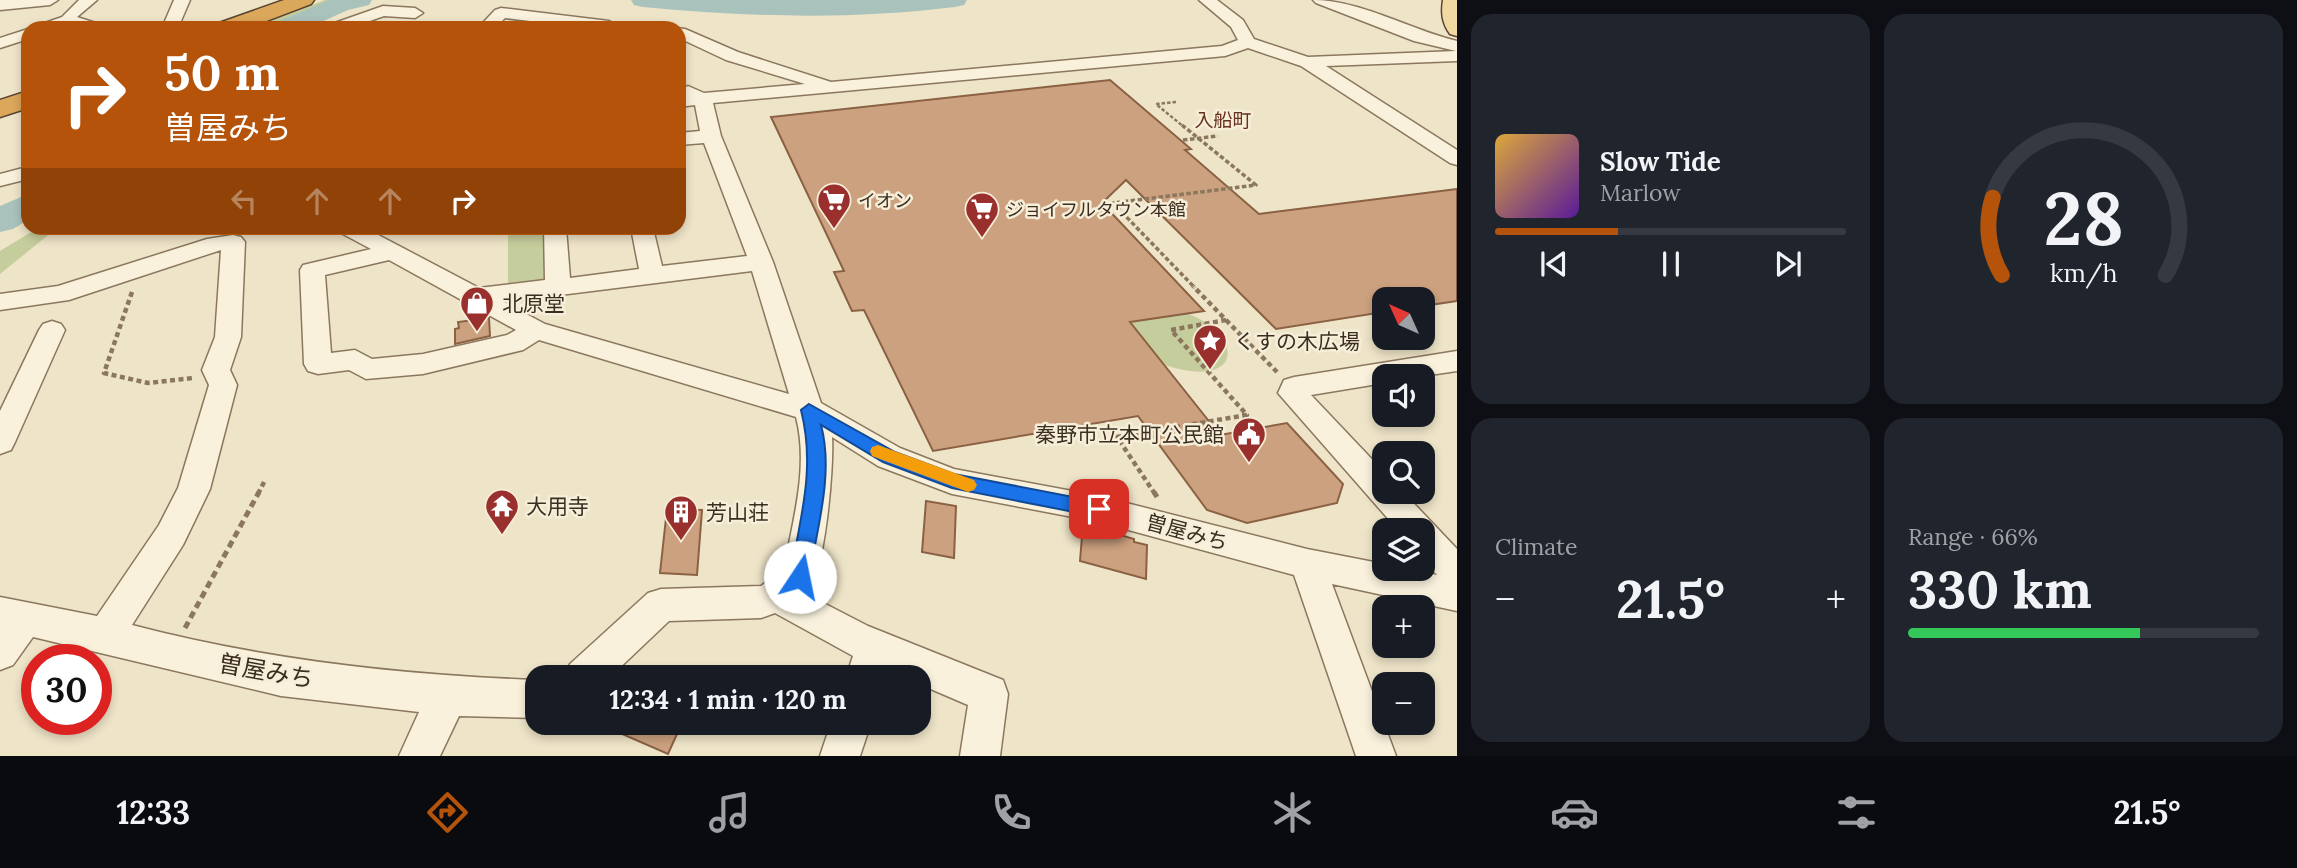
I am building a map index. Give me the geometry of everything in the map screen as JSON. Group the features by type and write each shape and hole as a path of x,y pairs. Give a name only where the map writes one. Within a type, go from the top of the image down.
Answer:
{"highway":[{"path":"246,21 304,0"},
{"path":"0,109 21,102"}],"main road":[{"path":"1452,32 1453,0"}],"street":[{"path":"0,5 50,0"},
{"path":"69,20 70,15 89,0"},
{"path":"173,21 183,0"},
{"path":"1207,0 1235,23 1244,33 1247,42"},
{"path":"1321,0 1420,37 1452,32"},
{"path":"355,21 383,11 415,13 406,21"},
{"path":"493,21 501,13 581,21"},
{"path":"66,21 72,21"},
{"path":"686,35 732,55 834,87"},
{"path":"0,43 21,36"},
{"path":"596,665 661,605 761,602 778,596 800,577 814,501 817,439 809,410 761,262 711,136 691,101 1225,51 1247,42 1307,62 1457,159"},
{"path":"1307,62 1457,56"},
{"path":"686,138 711,136"},
{"path":"0,180 21,174"},
{"path":"36,297 194,235"},
{"name":"曽屋みち","path":"362,235 537,330 604,355 809,410 889,457 952,481 1099,509 1307,564 1457,595"},
{"path":"555,235 558,286"},
{"path":"643,235 652,275"},
{"path":"0,302 60,294 215,244 233,242 228,337 216,370 223,385 194,489 171,535 104,635"},
{"path":"393,252 312,271 318,364 355,360 366,369 423,364 474,350 514,343 537,330"},
{"path":"477,297 761,262"},
{"path":"0,442 52,330"},
{"path":"1407,518 1292,393 1294,387 1457,361"},
{"path":"1435,549 1450,565 1457,578"},
{"path":"1307,564 1376,756"},
{"path":"778,596 869,662 989,694 980,756"},
{"path":"0,652 12,617"},
{"name":"曽屋みち","path":"12,617 104,635 281,677 448,696 525,699"},
{"path":"419,756 448,696"},
{"path":"840,756 846,735"}],"path":[{"path":"1176,102 1156,104 1256,185 1113,203 1281,376"},
{"path":"1183,140 1218,136"},
{"path":"133,290 104,373 148,383 218,374"},
{"path":"1162,504 1117,437 1247,415 1171,330 1226,320"},
{"path":"171,653 265,480"}],"green space":[{"path":"325,0 346,0 291,21 269,21"},
{"path":"26,235 48,235 0,274 0,251"},
{"path":"508,235 548,235 551,277 543,283 508,287"},
{"path":"1181,311 1201,320 1216,331 1225,342 1228,353 1225,363 1216,369 1201,372 1169,366 1154,359 1130,328 1133,319"}],"building":[{"name":"ジョイフルタウン本館","path":"1110,80 1191,149 1185,150 1259,214 1457,189 1457,301 1435,304 1435,287 1372,287 1372,314 1276,329 1126,180 1102,203 1204,311 1130,322 1220,435 1287,423 1343,484 1337,503 1247,523 1207,510 1138,416 933,451 864,310 852,311 834,272 844,271 771,117"},
{"name":"北原堂","path":"489,318 490,336 455,344 458,322"},
{"path":"926,501 956,506 954,558 922,552"},
{"name":"芳山荘","path":"667,509 702,510 697,575 660,573"},
{"path":"1083,524 1147,545 1146,579 1080,561"},
{"path":"624,735 677,735 668,754"}],"waterway":[{"path":"302,21 339,5 360,0"},
{"path":"643,0 748,9 887,8 955,0"},
{"path":"0,221 21,209"}],"slow traffic":[{"path":"878,451 968,485"}],"place":[{"name":"イオン","path":"834,230"},
{"name":"ジョイフルタウン本館","path":"982,239"},
{"name":"北原堂","path":"477,333"},
{"name":"くすの木広場","path":"1210,371"},
{"name":"秦野市立本町公民館","path":"1249,464"},
{"name":"大用寺","path":"502,536"},
{"name":"芳山荘","path":"681,542"}],"district":[{"name":"入船町","path":"1223,120"}],"route":[{"path":"800,577 817,471 817,439 809,410 889,457 952,481 1099,509"}]}
